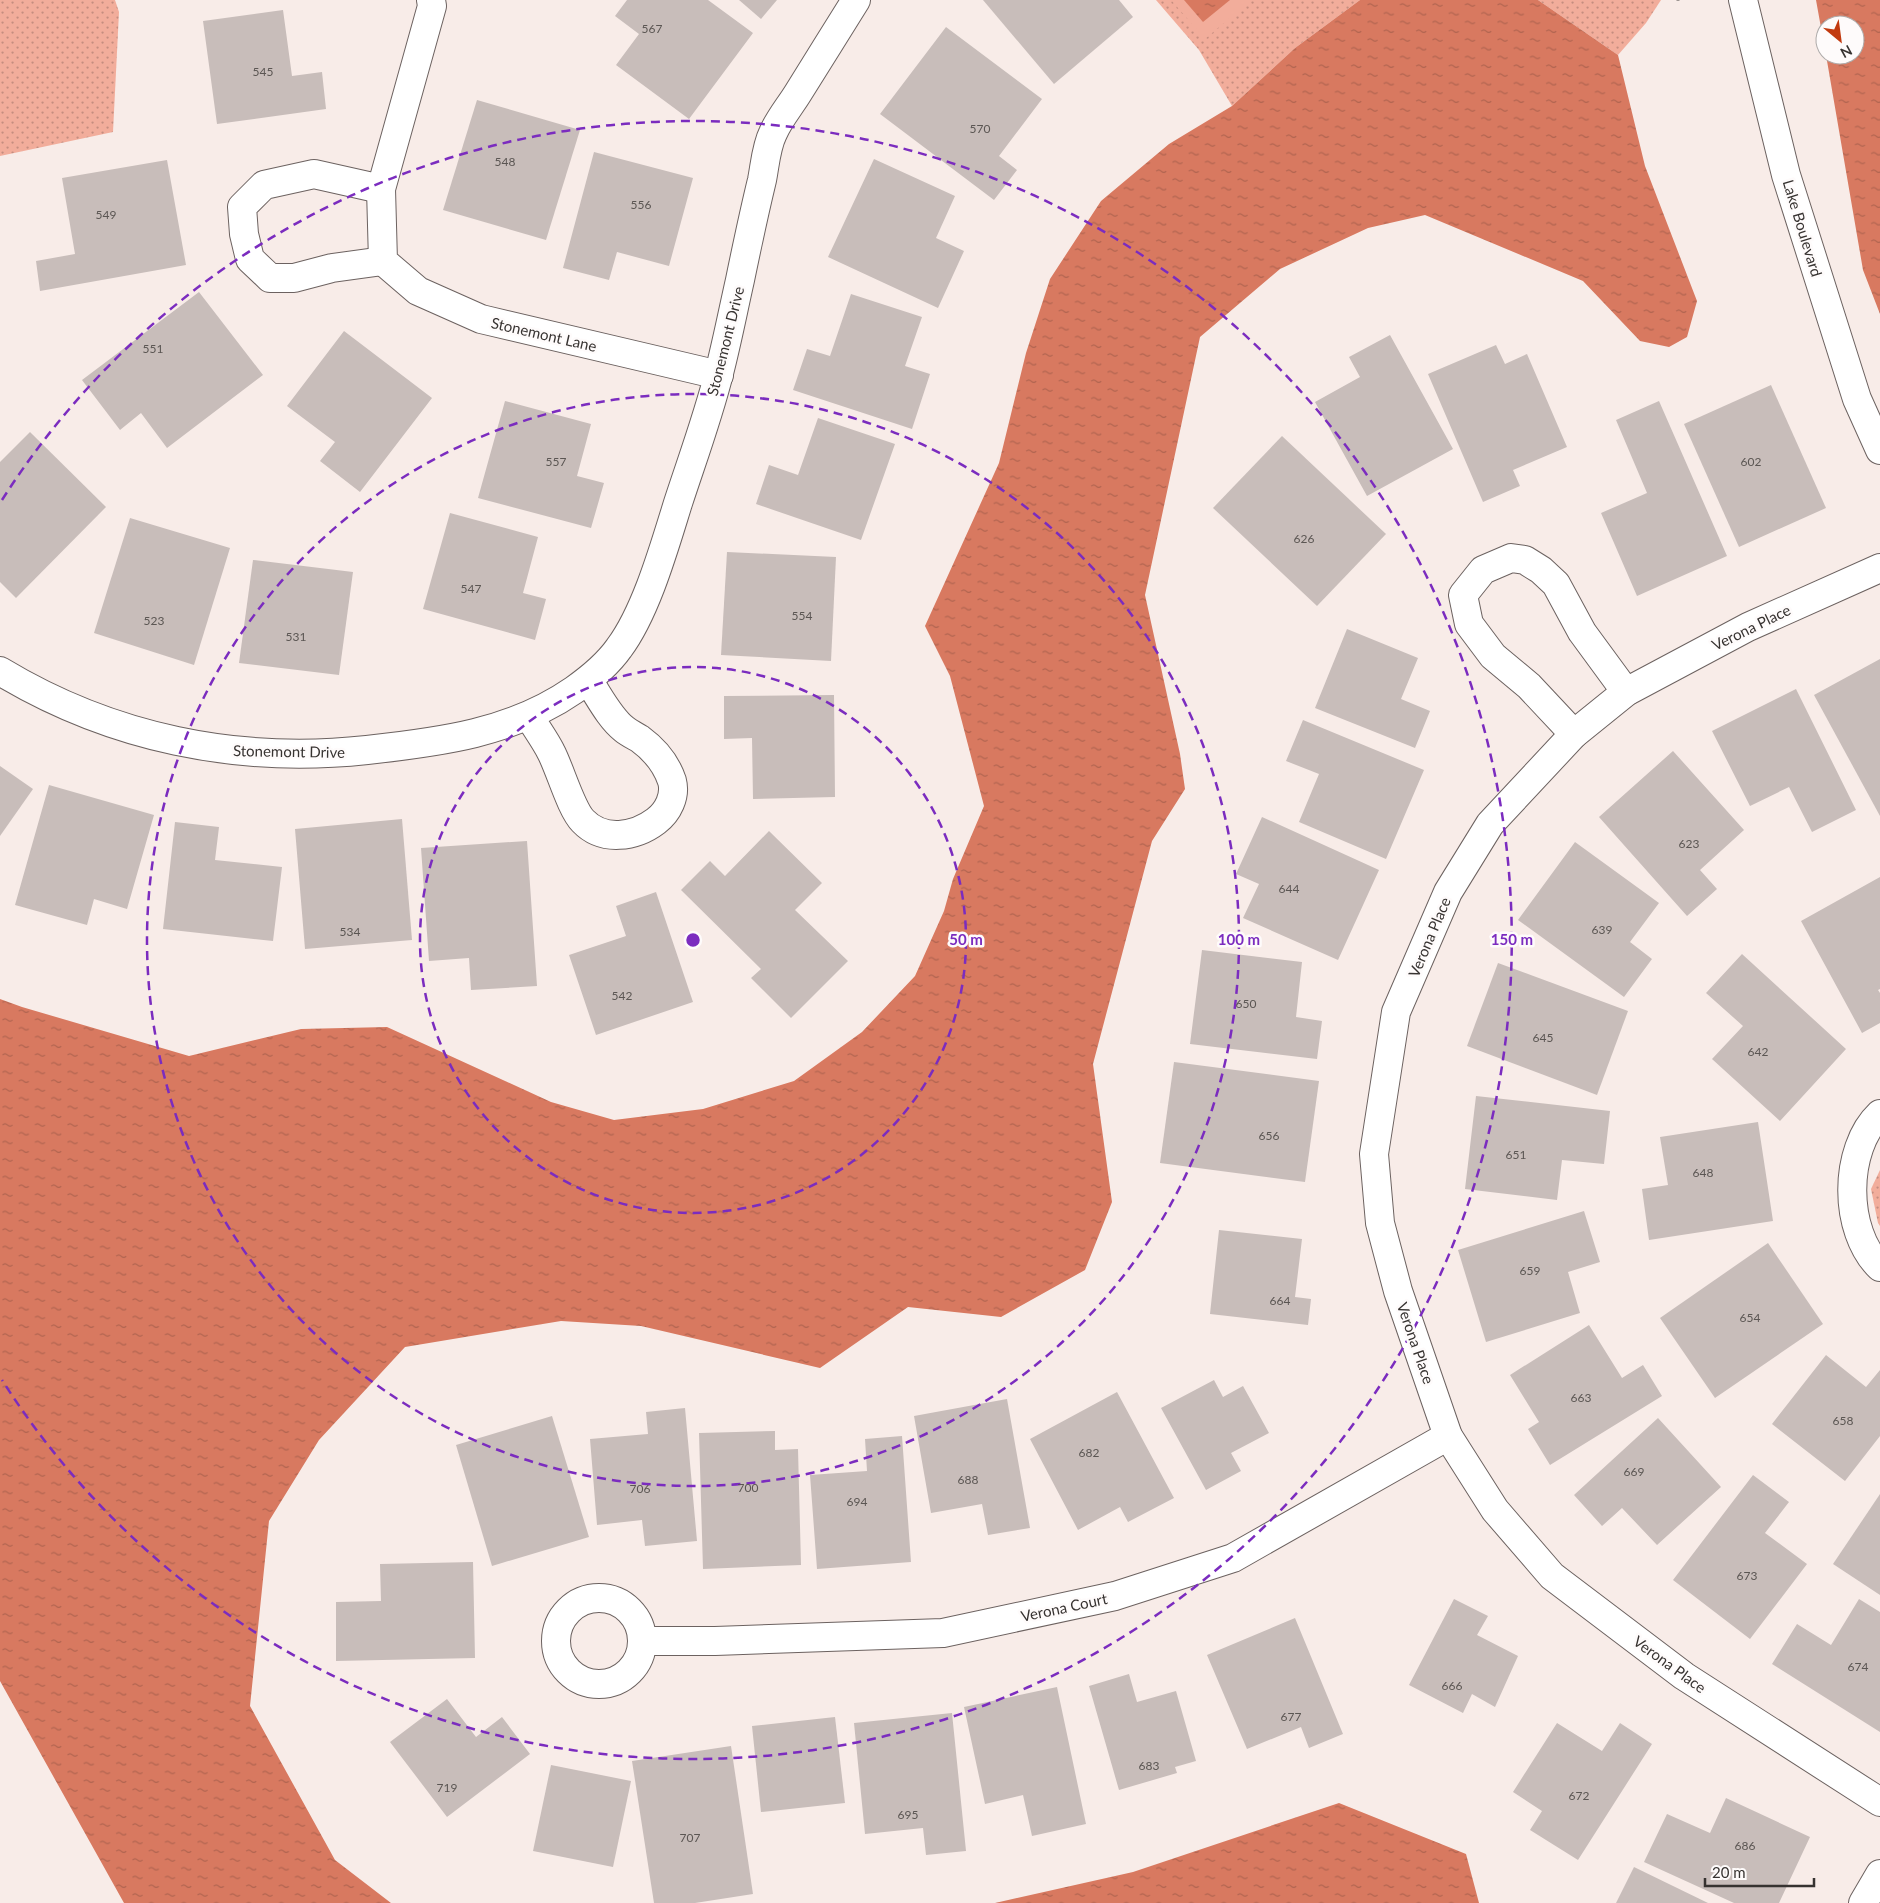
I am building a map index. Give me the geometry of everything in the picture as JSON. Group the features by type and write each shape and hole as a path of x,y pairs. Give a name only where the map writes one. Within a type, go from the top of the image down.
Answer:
{"street":[{"path":"381,189 314,174 264,185 242,207 244,234 250,259 270,278 294,278 332,268 383,261 381,189 432,6 431,0"},
{"name":"Stonemont Drive","path":"0,671 33,691 86,715 141,734 192,745 247,752 299,754 352,752 399,747 500,728 529,716 559,700 588,680 621,647 643,605 675,511 719,375 772,135 856,0"},
{"name":"Lake Boulevard","path":"1742,0 1786,176 1857,399 1880,450"},
{"name":"Stonemont Lane","path":"383,261 418,292 481,319 719,375"},
{"path":"1574,734 1529,686 1493,656 1469,624 1463,595 1483,570 1511,558 1525,560 1540,570 1556,584 1582,632 1626,692"},
{"name":"Verona Place","path":"1880,568 1748,627 1626,692 1574,734 1490,824 1448,892 1396,1012 1374,1154 1380,1223 1398,1291 1448,1436 1495,1510 1552,1576 1684,1676 1880,1802"},
{"path":"529,716 551,751 582,821 594,830 613,836 630,834 650,826 664,815 671,803 672,783 664,764 655,750 624,730 588,680"},
{"path":"1880,1114 1873,1120 1861,1142 1852,1186 1856,1225 1864,1245 1880,1267"},
{"name":"Verona Court","path":"643,1641 715,1641 942,1633 1114,1596 1233,1558 1448,1436"},
{"path":"1863,1903 1880,1874"}],"shaded area":[{"path":"0,0 115,0 119,12 113,132 0,156"},
{"path":"1156,0 1360,0 1295,48 1232,106 1199,50"},
{"path":"1171,0 1251,0 1205,39"},
{"path":"1538,0 1661,0 1646,23 1618,55"},
{"path":"1880,1170 1880,1226 1871,1189"}],"water":[{"path":"1184,0 1230,0 1203,22"},
{"path":"1360,0 1538,0 1618,55 1645,166 1697,301 1687,337 1669,347 1640,341 1583,281 1425,215 1368,228 1280,269 1200,337 1145,595 1180,754 1185,789 1152,841 1093,1064 1112,1202 1085,1270 1001,1317 908,1307 820,1368 641,1326 561,1321 405,1347 319,1440 269,1521 250,1706 335,1860 391,1903 124,1903 0,1681 0,999 189,1056 301,1029 387,1027 551,1102 614,1120 703,1109 794,1081 862,1032 915,976 944,911 953,879 984,806 950,676 925,626 999,463 1026,353 1050,279 1101,201 1169,144 1232,106 1295,48"},
{"path":"1816,0 1880,0 1880,314 1863,270 1828,65 1865,65 1865,15 1819,15"},
{"path":"1339,1803 1466,1854 1479,1903 995,1903 1133,1872"}],"building":[{"path":"627,0 708,0 753,33 689,119 616,65 639,34 615,16"},
{"path":"739,0 777,0 761,19"},
{"path":"983,0 1119,0 1133,17 1054,84"},
{"path":"283,10 292,76 322,72 326,109 217,124 203,21"},
{"path":"946,27 1042,99 999,156 1017,170 994,200 880,114"},
{"path":"477,100 580,130 546,240 443,210"},
{"path":"594,152 693,178 669,266 617,252 609,280 563,268"},
{"path":"874,159 955,196 936,238 964,251 938,308 828,257"},
{"path":"167,160 186,265 40,291 36,261 75,254 62,178"},
{"path":"199,292 263,375 167,448 141,413 120,430 82,380"},
{"path":"851,294 922,317 905,366 930,374 912,429 793,390 807,349 830,356"},
{"path":"344,331 432,398 360,492 320,461 335,442 287,406"},
{"path":"1390,335 1453,449 1367,496 1315,402 1360,377 1349,357"},
{"path":"1496,345 1505,364 1527,354 1567,447 1513,470 1520,486 1483,502 1428,374"},
{"path":"1771,385 1826,508 1739,547 1684,424"},
{"path":"505,401 591,424 577,476 604,483 591,528 478,498"},
{"path":"1659,401 1727,556 1637,596 1601,513 1647,493 1616,420"},
{"path":"818,418 895,444 861,540 756,504 769,465 798,475"},
{"path":"30,432 106,507 16,598 0,582 0,462"},
{"path":"1282,436 1386,534 1317,606 1213,508"},
{"path":"450,513 538,537 523,593 546,599 535,640 423,609"},
{"path":"130,518 230,548 194,665 94,633"},
{"path":"727,552 836,557 831,661 721,655"},
{"path":"253,560 353,572 339,675 239,663"},
{"path":"1347,629 1418,658 1401,699 1430,711 1415,748 1315,708"},
{"path":"1880,659 1880,816 1814,695"},
{"path":"1796,689 1856,810 1812,832 1789,787 1750,806 1712,731"},
{"path":"834,695 835,797 753,799 752,738 724,739 724,696"},
{"path":"1303,720 1424,770 1386,859 1299,822 1319,774 1286,761"},
{"path":"1673,751 1744,830 1700,870 1717,889 1687,916 1599,817"},
{"path":"0,766 33,789 0,836"},
{"path":"49,785 154,815 127,909 94,899 87,925 15,905"},
{"path":"1262,817 1379,870 1338,960 1243,918 1259,884 1236,874"},
{"path":"402,819 412,940 305,949 295,829"},
{"path":"175,822 219,827 215,860 282,867 273,941 163,929"},
{"path":"769,831 822,883 795,910 848,961 791,1018 751,978 761,969 681,890 710,861 725,876"},
{"path":"527,841 537,986 471,990 469,958 429,961 421,848"},
{"path":"1575,842 1659,903 1630,942 1652,959 1624,997 1518,920"},
{"path":"1880,877 1880,989 1878,990 1880,993 1880,1023 1862,1033 1801,921"},
{"path":"656,892 693,1002 596,1035 569,955 626,936 616,906"},
{"path":"1202,950 1302,962 1296,1017 1322,1021 1317,1059 1190,1044"},
{"path":"1742,954 1846,1049 1780,1121 1712,1059 1743,1026 1706,993"},
{"path":"1498,963 1628,1011 1597,1095 1467,1046"},
{"path":"1174,1062 1319,1081 1305,1182 1160,1163"},
{"path":"1476,1096 1610,1111 1604,1164 1562,1160 1557,1200 1465,1189"},
{"path":"1758,1122 1773,1221 1649,1240 1642,1189 1668,1185 1660,1137"},
{"path":"1584,1211 1600,1262 1568,1272 1580,1313 1486,1342 1458,1250"},
{"path":"1219,1230 1302,1239 1295,1297 1311,1299 1308,1325 1210,1314"},
{"path":"1768,1243 1823,1324 1715,1398 1660,1318"},
{"path":"1589,1325 1622,1378 1643,1365 1662,1396 1550,1465 1528,1429 1539,1422 1510,1375"},
{"path":"1826,1355 1866,1387 1880,1370 1880,1436 1845,1481 1772,1424"},
{"path":"1214,1380 1223,1397 1243,1386 1269,1433 1231,1453 1241,1471 1206,1490 1161,1408"},
{"path":"1117,1392 1174,1498 1128,1522 1120,1507 1078,1530 1030,1439"},
{"path":"1007,1399 1030,1528 988,1535 982,1504 931,1513 914,1416"},
{"path":"685,1408 697,1541 645,1546 642,1520 597,1525 590,1439 648,1434 646,1412"},
{"path":"552,1416 589,1537 492,1566 456,1445"},
{"path":"1658,1418 1721,1487 1657,1545 1622,1508 1602,1526 1574,1495"},
{"path":"775,1431 775,1450 798,1449 801,1565 703,1569 699,1433"},
{"path":"902,1436 911,1562 817,1569 810,1475 867,1471 865,1439"},
{"path":"1753,1475 1789,1502 1765,1533 1807,1564 1750,1639 1673,1580"},
{"path":"1880,1494 1880,1595 1833,1564"},
{"path":"473,1562 475,1658 336,1661 336,1602 381,1601 380,1564"},
{"path":"1454,1599 1488,1616 1477,1635 1518,1656 1495,1707 1472,1694 1463,1713 1409,1685"},
{"path":"1859,1599 1880,1612 1880,1732 1772,1664 1797,1624 1831,1645"},
{"path":"1295,1618 1343,1734 1309,1748 1301,1727 1247,1749 1207,1655"},
{"path":"1129,1674 1137,1702 1176,1691 1196,1761 1175,1767 1177,1773 1119,1790 1089,1686"},
{"path":"1057,1687 1086,1824 1032,1836 1023,1795 985,1804 964,1707"},
{"path":"447,1699 476,1737 502,1717 530,1754 447,1817 390,1742"},
{"path":"952,1713 966,1851 926,1855 923,1828 865,1834 854,1723"},
{"path":"835,1717 845,1803 761,1812 752,1726"},
{"path":"1557,1723 1602,1751 1620,1723 1652,1744 1578,1860 1530,1830 1542,1811 1513,1792"},
{"path":"731,1746 753,1894 695,1903 654,1903 632,1761"},
{"path":"551,1765 631,1781 613,1867 533,1851"},
{"path":"1726,1798 1810,1837 1779,1903 1734,1903 1644,1862 1667,1814 1710,1833"},
{"path":"1634,1867 1708,1903 1616,1903"}]}
